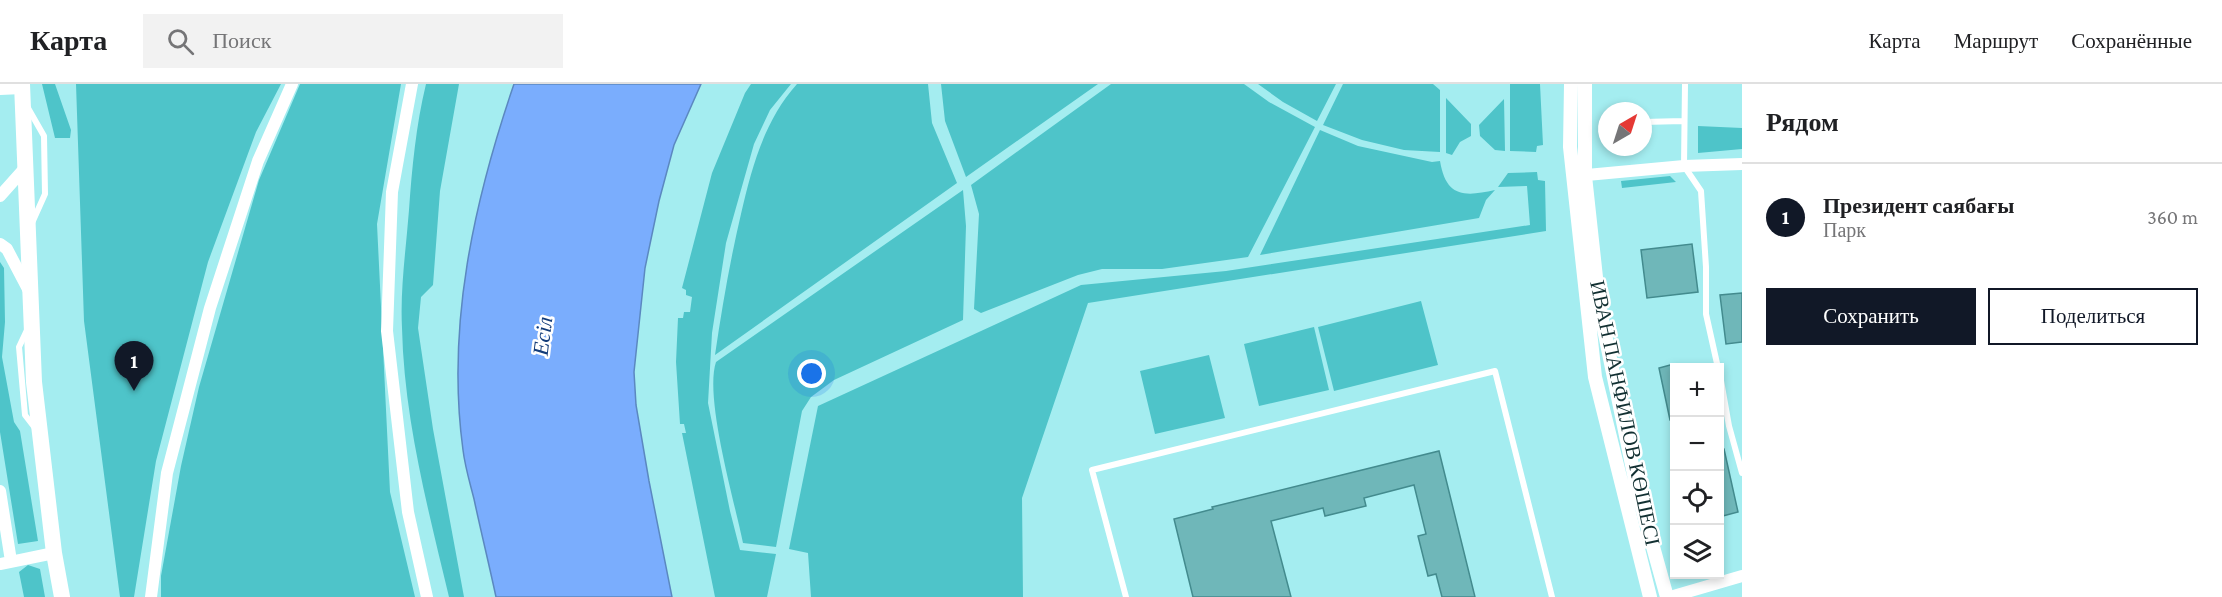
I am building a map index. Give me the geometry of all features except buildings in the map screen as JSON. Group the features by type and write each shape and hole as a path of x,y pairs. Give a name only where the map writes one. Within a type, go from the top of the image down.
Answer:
{"main road":[{"path":"22,88 34,382 54,554 62,597"}],"street":[{"path":"151,597 167,473 210,308 258,161 292,84"},
{"path":"412,84 392,192 387,331 408,512 427,597"},
{"name":"ИВАН ПАНФИЛОВ КӨШЕСІ","path":"1571,84 1570,147 1580,176 1599,305 1637,489 1668,597"},
{"name":"ИВАН ПАНФИЛОВ КӨШЕСІ","path":"1585,84 1580,176 1595,377 1650,597"},
{"path":"0,89 22,88"},
{"path":"1580,176 1684,166 1742,164"},
{"path":"0,196 25,168"},
{"path":"0,244 8,249 30,292"},
{"path":"0,491 6,562 54,554"},
{"path":"1668,597 1742,576"}],"lane":[{"path":"1685,84 1684,166 1701,191 1706,267 1706,314 1717,363"},
{"path":"22,88 44,135 45,194 27,235"},
{"path":"1652,122 1683,121"},
{"path":"1126,597 1092,470 1495,371 1552,597"},
{"path":"1724,400 1742,473"}],"shaded area":[{"path":"42,84 55,84 71,130 70,138 55,138"},
{"path":"76,84 281,84 256,132 208,262 156,461 134,597 120,597 84,321"},
{"path":"300,84 401,84 377,224 390,492 415,597 161,597 161,576 181,466 199,387 259,180"},
{"path":"426,84 459,84 440,191 433,285 421,297 418,328 433,429 464,597 449,597 418,464 404,362 402,313 404,269 415,147"},
{"path":"751,84 791,84 770,110 754,144 726,243 712,333 708,403 740,550 776,554 767,597 715,597 682,433 686,433 684,424 680,424 676,362 678,318 683,318 684,312 690,312 692,297 686,295 686,290 682,288 712,173 745,93"},
{"path":"797,84 928,84 932,123 957,183 715,355 733,249 755,162 776,113"},
{"path":"941,84 1098,84 966,177 945,121"},
{"path":"1111,84 1244,84 1269,102 1315,127 1248,257 1162,269 1102,269 1078,275 981,313 974,309 979,214 971,185"},
{"path":"1258,84 1336,84 1317,121 1283,102"},
{"path":"1343,84 1433,84 1440,90 1440,152 1404,150 1362,140 1323,125"},
{"path":"1510,84 1540,84 1543,145 1537,146 1536,152 1510,151"},
{"path":"1446,98 1471,124 1471,136 1460,142 1452,155 1446,153"},
{"path":"1504,99 1505,151 1495,150 1480,136 1479,125"},
{"path":"1698,126 1742,128 1742,149 1698,153"},
{"path":"1320,130 1358,146 1432,162 1440,161 1447,182 1458,192 1474,193 1495,190 1486,200 1479,218 1260,255"},
{"path":"1537,172 1538,180 1545,181 1546,231 1088,303 1022,498 1023,597 811,597 808,553 789,549 818,406 1081,285 1226,271 1530,225 1527,186 1498,187 1508,173"},
{"path":"1670,176 1676,182 1622,188 1621,181"},
{"path":"963,190 966,226 963,320 834,380 811,397 802,411 776,547 743,543 717,425 713,378 716,362"},
{"path":"0,262 4,268 5,322 2,357 14,422 20,431 38,541 18,544 0,432"},
{"path":"1421,301 1438,365 1334,391 1318,327"},
{"path":"1314,327 1329,390 1259,406 1244,344"},
{"path":"1209,355 1225,418 1155,434 1140,371"},
{"path":"28,565 40,569 45,597 24,597 19,572"}],"water":[{"name":"Есіл","path":"514,84 701,84 674,145 659,201 645,268 634,372 636,405 672,597 496,597 464,456 458,357 467,264 476,219 487,173"}],"place":[{"name":"Президент саябағы","path":"134,391"}]}
